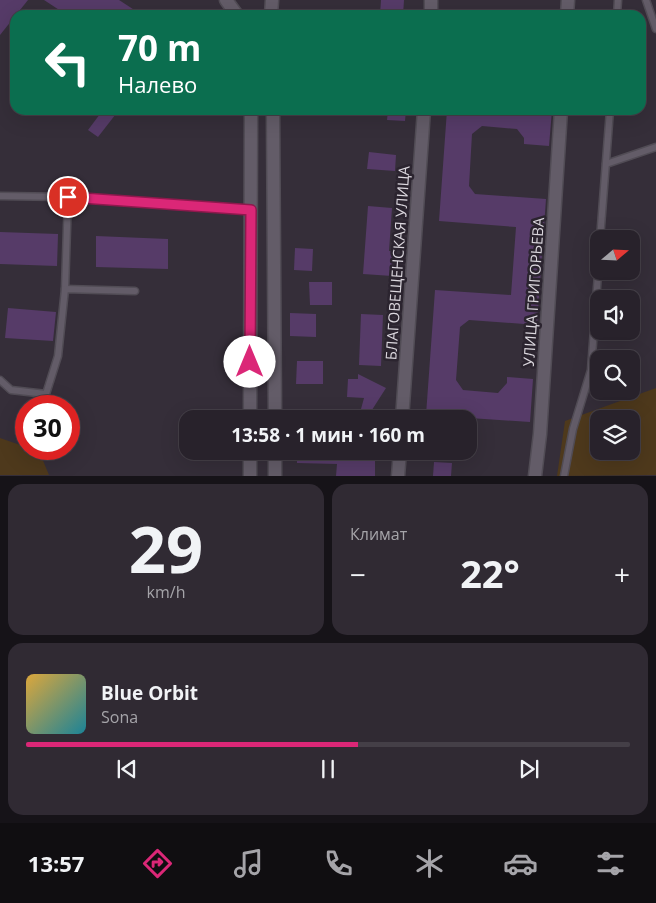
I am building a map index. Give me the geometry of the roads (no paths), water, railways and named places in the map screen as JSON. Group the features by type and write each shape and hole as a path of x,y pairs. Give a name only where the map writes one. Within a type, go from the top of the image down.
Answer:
{"street":[{"path":"250,410 251,115"},
{"path":"273,115 275,410"},
{"name":"БЛАГОВЕЩЕНСКАЯ УЛИЦА","path":"403,410 424,115"},
{"name":"УЛИЦА ГРИГОРЬЕВА","path":"535,476 540,434 561,115"},
{"path":"250,460 250,476"},
{"path":"275,460 275,476"},
{"path":"398,476 399,460"}],"lane":[{"path":"646,0 656,29"},
{"path":"601,230 610,115"},
{"path":"606,164 656,147"},
{"path":"0,196 68,197 251,210"},
{"path":"0,380 11,390 46,394 58,356 65,289 68,197"},
{"path":"564,476 573,429 591,370 598,280"},
{"path":"65,289 135,291"}]}
